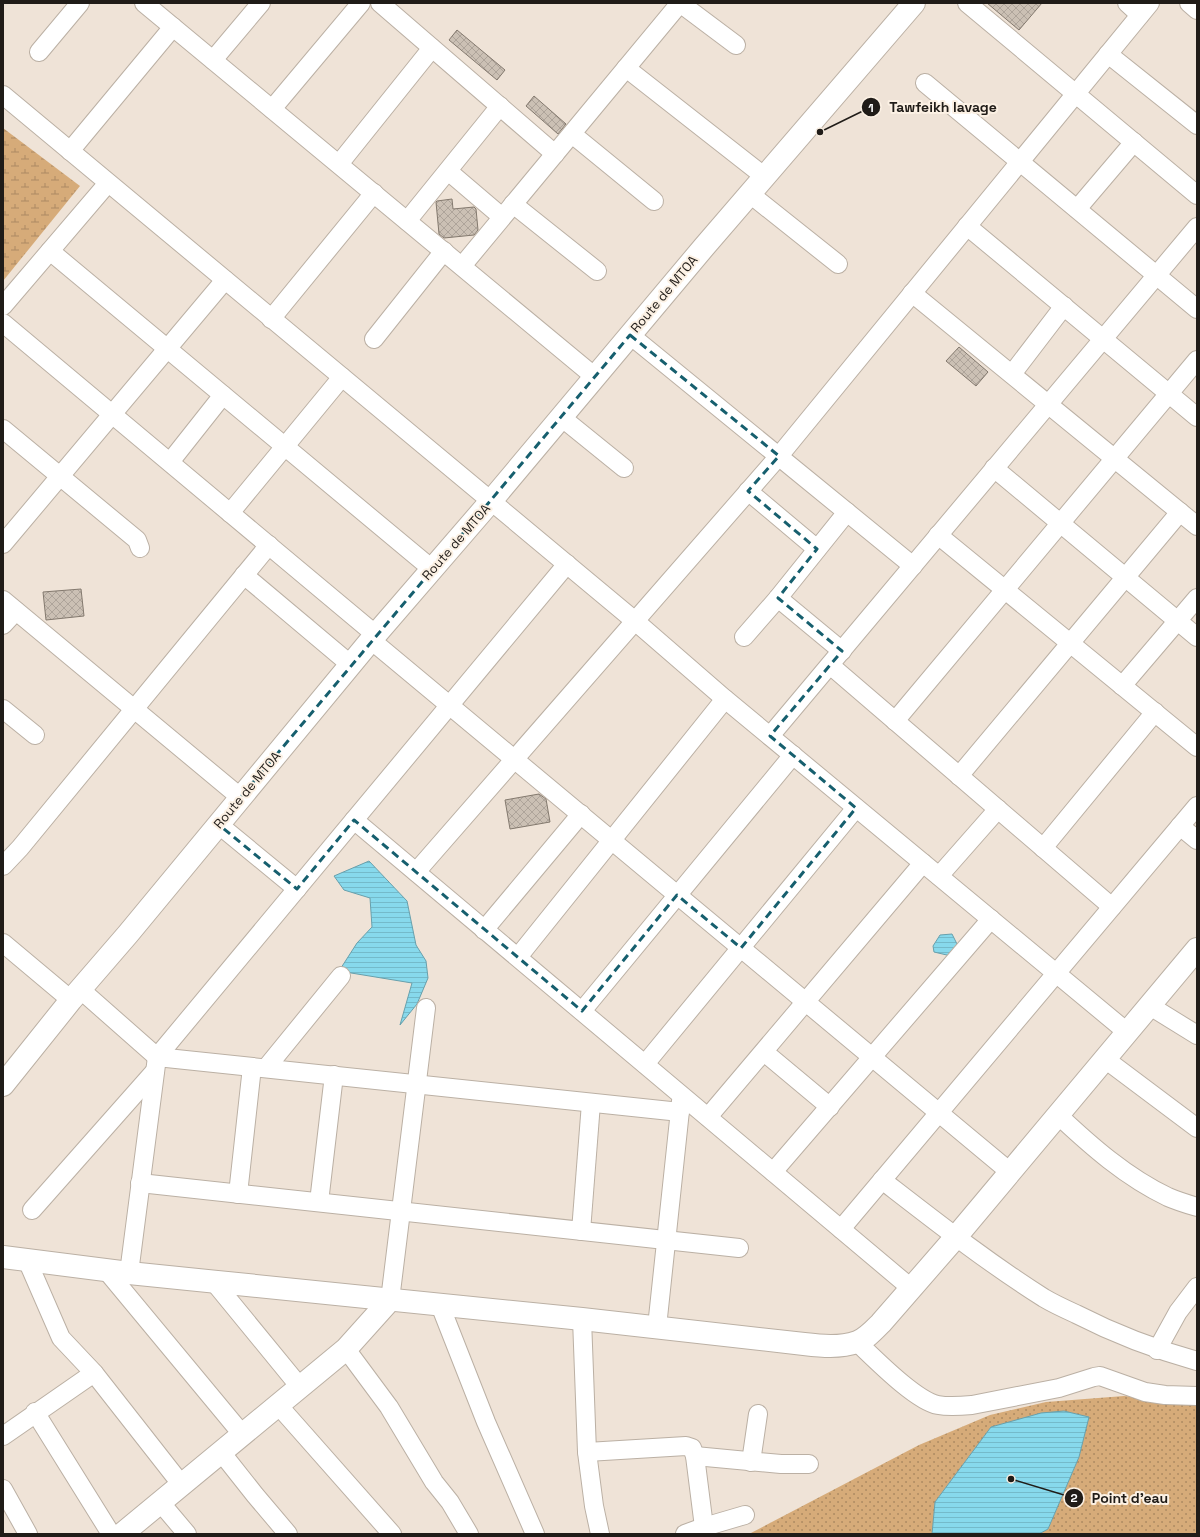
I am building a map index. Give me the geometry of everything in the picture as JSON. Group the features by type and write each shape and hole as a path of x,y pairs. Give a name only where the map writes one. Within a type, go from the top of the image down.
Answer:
{"street":[{"path":"39,52 80,3"},
{"path":"144,3 596,377"},
{"path":"213,60 261,3"},
{"path":"272,109 361,3"},
{"path":"380,3 555,154"},
{"name":"Route de MTOA","path":"3,1085 240,797 351,665 596,377 704,247 914,3"},
{"path":"967,3 1197,195"},
{"path":"1189,3 1197,10"},
{"path":"462,266 626,68 673,6 736,45"},
{"path":"416,872 779,456 1108,54 1139,7"},
{"path":"70,151 173,27"},
{"path":"339,164 432,48"},
{"path":"1108,54 1197,125"},
{"path":"626,68 765,177"},
{"path":"925,83 1197,309"},
{"path":"3,95 567,564 725,699 1127,1032"},
{"path":"407,221 500,106"},
{"path":"572,134 654,201"},
{"path":"1077,209 1134,142"},
{"path":"448,171 597,271"},
{"path":"3,306 108,183"},
{"path":"271,319 374,193"},
{"path":"750,194 838,264"},
{"path":"967,226 1197,417"},
{"path":"770,736 1197,227"},
{"path":"50,251 432,569"},
{"path":"374,339 444,251"},
{"path":"3,544 166,348 225,280"},
{"path":"912,293 1197,526"},
{"path":"1012,374 1064,306"},
{"path":"3,323 269,545 450,705 515,760 1010,1172"},
{"path":"630,335 913,566"},
{"path":"895,721 1197,360"},
{"path":"230,512 342,377"},
{"path":"170,462 223,395"},
{"path":"561,417 624,468"},
{"path":"3,429 137,540 140,548"},
{"path":"994,468 1197,637"},
{"path":"748,491 817,550"},
{"path":"744,637 778,598 847,512"},
{"path":"959,776 1180,512"},
{"path":"938,535 1197,747"},
{"path":"3,866 20,848 269,545"},
{"path":"32,1210 156,1064 296,889 567,564"},
{"path":"244,575 351,665"},
{"path":"778,598 842,651"},
{"path":"1122,686 1197,598"},
{"path":"3,625 9,605 240,797"},
{"path":"830,665 1112,907"},
{"path":"518,958 725,699"},
{"path":"3,709 35,735"},
{"path":"1044,848 1155,712"},
{"path":"582,1011 793,755"},
{"path":"841,1229 1197,806"},
{"path":"645,1064 856,808"},
{"path":"939,876 998,809"},
{"path":"484,930 581,814"},
{"path":"354,820 645,1064 681,1104 708,1118 911,1288"},
{"path":"218,824 296,889"},
{"path":"1180,826 1197,840"},
{"path":"708,1118 923,863"},
{"path":"773,1172 991,920"},
{"path":"3,943 76,995 156,1064 259,1067 592,1103 681,1104"},
{"path":"3,1257 130,1273 582,1319 818,1345 838,1345 857,1342 881,1323 955,1238 1197,949"},
{"path":"238,1194 259,1067 341,976"},
{"path":"1150,1006 1197,1035"},
{"path":"122,1534 346,1349 390,1300 426,1008"},
{"path":"764,1052 830,1107"},
{"path":"1105,1059 1197,1128"},
{"path":"130,1273 156,1064"},
{"path":"319,1202 334,1075"},
{"path":"581,1231 592,1103"},
{"path":"658,1327 681,1104"},
{"path":"1058,1115 1093,1147 1135,1178 1169,1197 1197,1207"},
{"path":"882,1180 955,1238 1045,1298 1098,1326 1157,1350 1197,1361"},
{"path":"140,1183 739,1248"},
{"path":"27,1260 61,1338 94,1373 181,1484"},
{"path":"106,1270 242,1434"},
{"path":"214,1282 300,1387"},
{"path":"1157,1350 1178,1312 1197,1287"},
{"path":"440,1305 486,1422 535,1534"},
{"path":"582,1319 587,1452 594,1506 600,1534"},
{"path":"857,1342 916,1394 937,1405 972,1405 1059,1388 1100,1376 1145,1392 1165,1395 1197,1396"},
{"path":"346,1349 389,1407 434,1482 450,1502 469,1534"},
{"path":"3,1436 35,1412 94,1373"},
{"path":"278,1405 392,1534"},
{"path":"35,1412 111,1534"},
{"path":"751,1462 758,1414"},
{"path":"587,1452 686,1446 692,1448 695,1456 704,1527"},
{"path":"221,1452 288,1534"},
{"path":"695,1456 751,1462 795,1465 809,1464"},
{"path":"3,1489 28,1534"},
{"path":"160,1502 187,1534"},
{"path":"685,1534 745,1515"}],"highlighted area":[{"path":"630,335 779,456 748,491 817,549 778,598 842,651 770,736 856,808 741,948 677,895 582,1011 354,820 297,889 218,824"}],"green space":[{"path":"3,128 80,186 3,281"},
{"path":"1124,1396 1197,1402 1197,1534 1039,1534 1048,1529 1079,1457 1088,1417 1064,1411 991,1427 935,1502 932,1534 749,1534 919,1445 990,1415 1046,1402"}],"water":[{"path":"369,861 407,901 416,945 426,961 428,978 417,1004 400,1025 412,983 339,971 357,943 372,927 370,898 344,890 334,876"},
{"path":"952,934 957,944 951,956 934,952 933,946 940,935"},
{"path":"1064,1411 1089,1417 1079,1457 1048,1529 1039,1534 932,1534 935,1502 991,1427 1041,1413"}],"building":[{"path":"987,3 1042,3 1019,30"},
{"path":"457,30 505,70 497,80 449,40"},
{"path":"534,96 566,124 558,134 526,106"},
{"path":"452,199 453,209 474,207 476,209 478,230 474,235 444,238 439,234 436,202"},
{"path":"959,347 988,372 976,386 946,361"},
{"path":"81,589 84,616 46,620 43,592"},
{"path":"539,794 546,799 550,822 510,829 505,800"}],"place":[{"name":"Tawfeikh lavage","path":"820,132"},
{"name":"Point d'eau","path":"1011,1479"}]}
